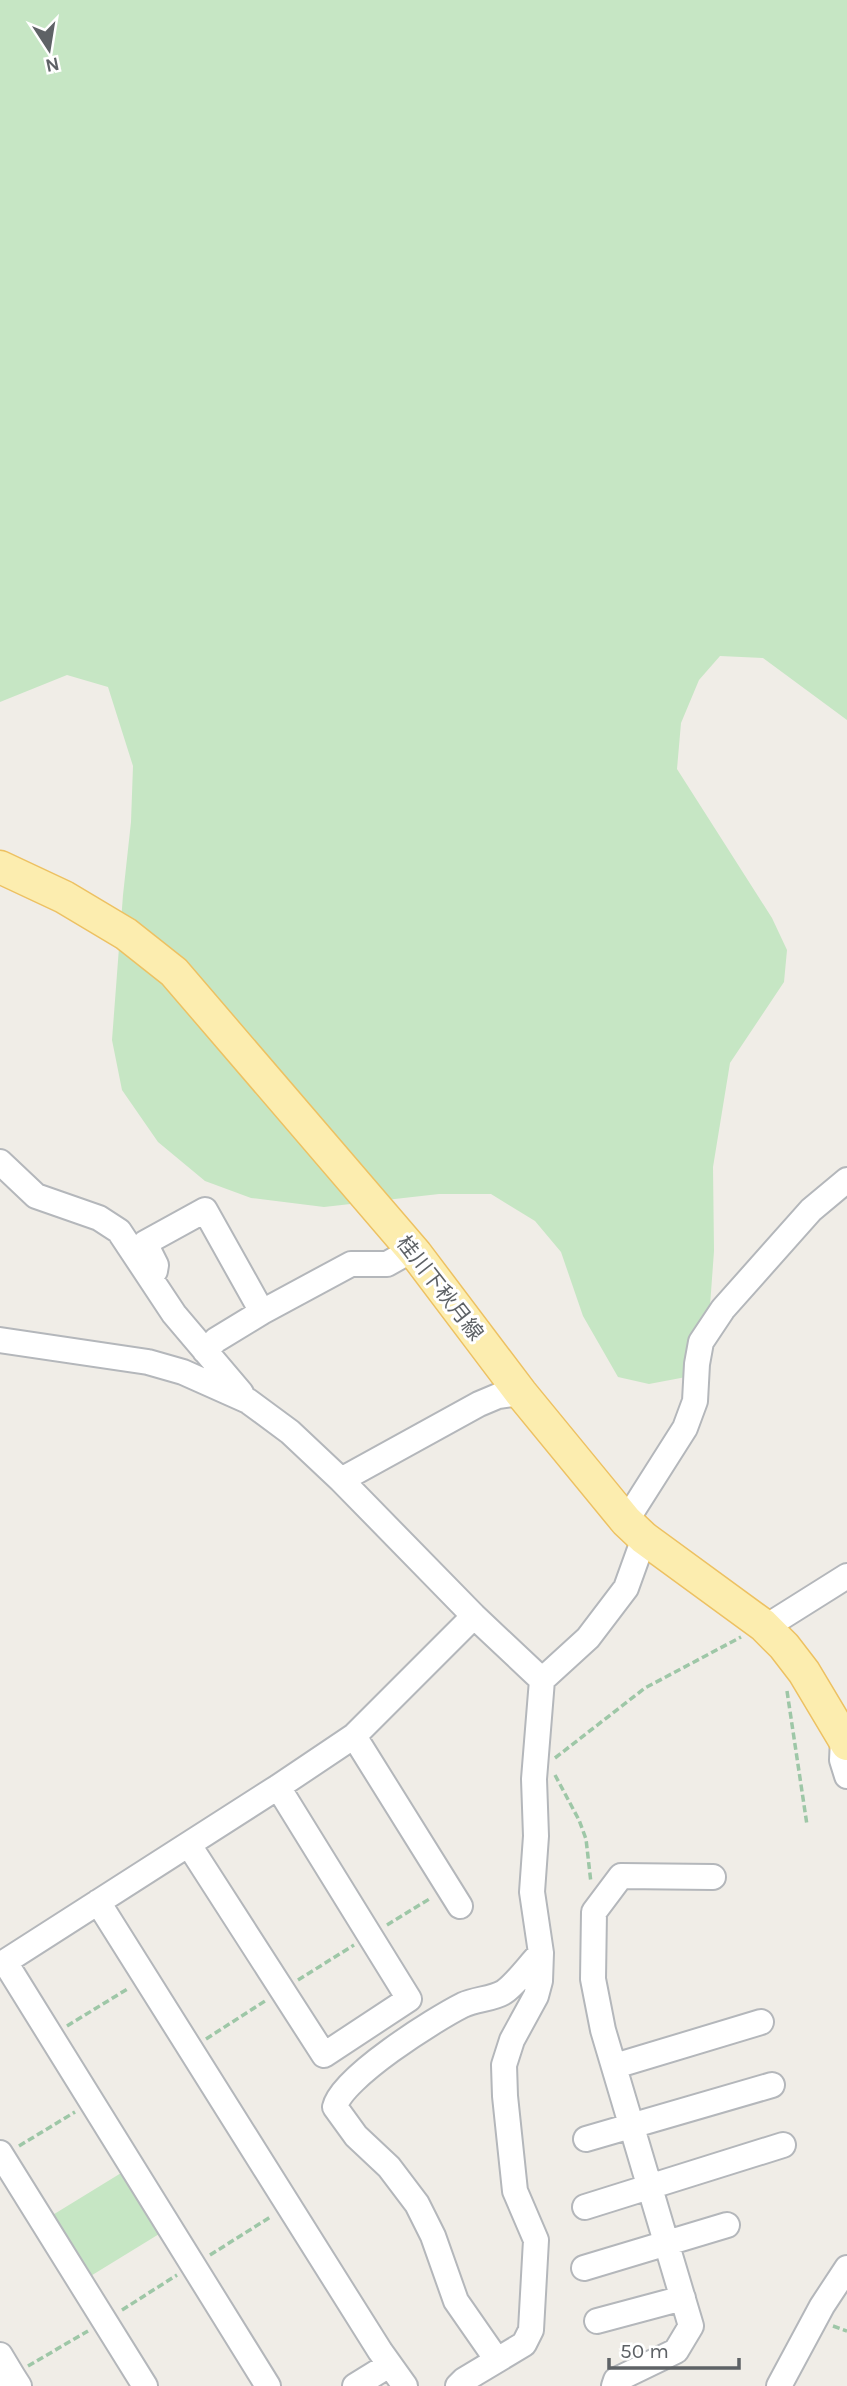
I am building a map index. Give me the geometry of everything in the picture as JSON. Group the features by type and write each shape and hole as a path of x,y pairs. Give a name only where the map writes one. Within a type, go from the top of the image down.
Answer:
{"main road":[{"name":"桂川下秋月線","path":"0,867 64,897 126,934 174,972 412,1250 521,1394 635,1529 764,1627 797,1663 846,1741"}],"street":[{"path":"0,1162 36,1196 99,1218 118,1231 174,1314 248,1401"},
{"path":"542,1681 588,1638 626,1588 635,1529 685,1428 695,1401 701,1342 723,1309 759,1266 811,1210 847,1181"},
{"path":"153,1282 156,1265 145,1243 205,1210 262,1312"},
{"path":"205,1351 216,1340 262,1312 351,1264 387,1264 412,1250"},
{"path":"0,1340 148,1362 183,1371 248,1401 290,1432 341,1480 474,1616 542,1681 543,1763 532,1892 541,1953 540,1980 536,1996 512,2040 504,2065 515,2191 536,2240 531,2330 524,2344 458,2386"},
{"path":"341,1480 479,1404 498,1396 521,1394"},
{"path":"764,1627 847,1576"},
{"path":"268,2386 3,1963 354,1736 474,1616"},
{"path":"354,1736 454,1897"},
{"path":"846,1741 842,1760 847,1776"},
{"path":"278,1787 409,1999 429,2025"},
{"path":"189,1845 346,2088"},
{"path":"614,2386 616,2380 676,2351 691,2326 603,2031 593,1979 594,1913 621,1876 713,1877"},
{"path":"98,1902 389,2365 405,2386"},
{"path":"497,2360 456,2301 433,2236 417,2204 389,2167 356,2136 335,2107 346,2088 361,2073 429,2025 466,2004 504,1992 541,1953"},
{"path":"324,2055 409,1999"},
{"path":"615,2066 761,2022"},
{"path":"586,2139 772,2085"},
{"path":"585,2207 783,2145"},
{"path":"3,2165 145,2386"},
{"path":"584,2268 727,2225"},
{"path":"779,2386 822,2306 847,2267"},
{"path":"597,2322 683,2298"},
{"path":"355,2386 389,2365"}],"path":[{"path":"594,1913 586,1839 543,1763 645,1688 764,1627"},
{"path":"797,1663 785,1675 807,1825"},
{"path":"191,2049 370,1935 454,1897"},
{"path":"51,2036 146,1978"},
{"path":"3,2165 92,2102"},
{"path":"8,2375 104,2321 289,2206"}],"green space":[{"path":"0,0 847,0 847,720 763,658 720,656 699,680 681,723 677,769 772,918 787,950 784,982 730,1063 713,1167 714,1251 707,1347 686,1377 649,1384 618,1377 583,1316 561,1252 535,1221 491,1194 439,1194 324,1207 251,1198 205,1181 158,1142 122,1090 112,1040 131,822 133,766 108,687 67,675 0,702"},
{"path":"126,2170 164,2231 89,2277 51,2216"}]}
